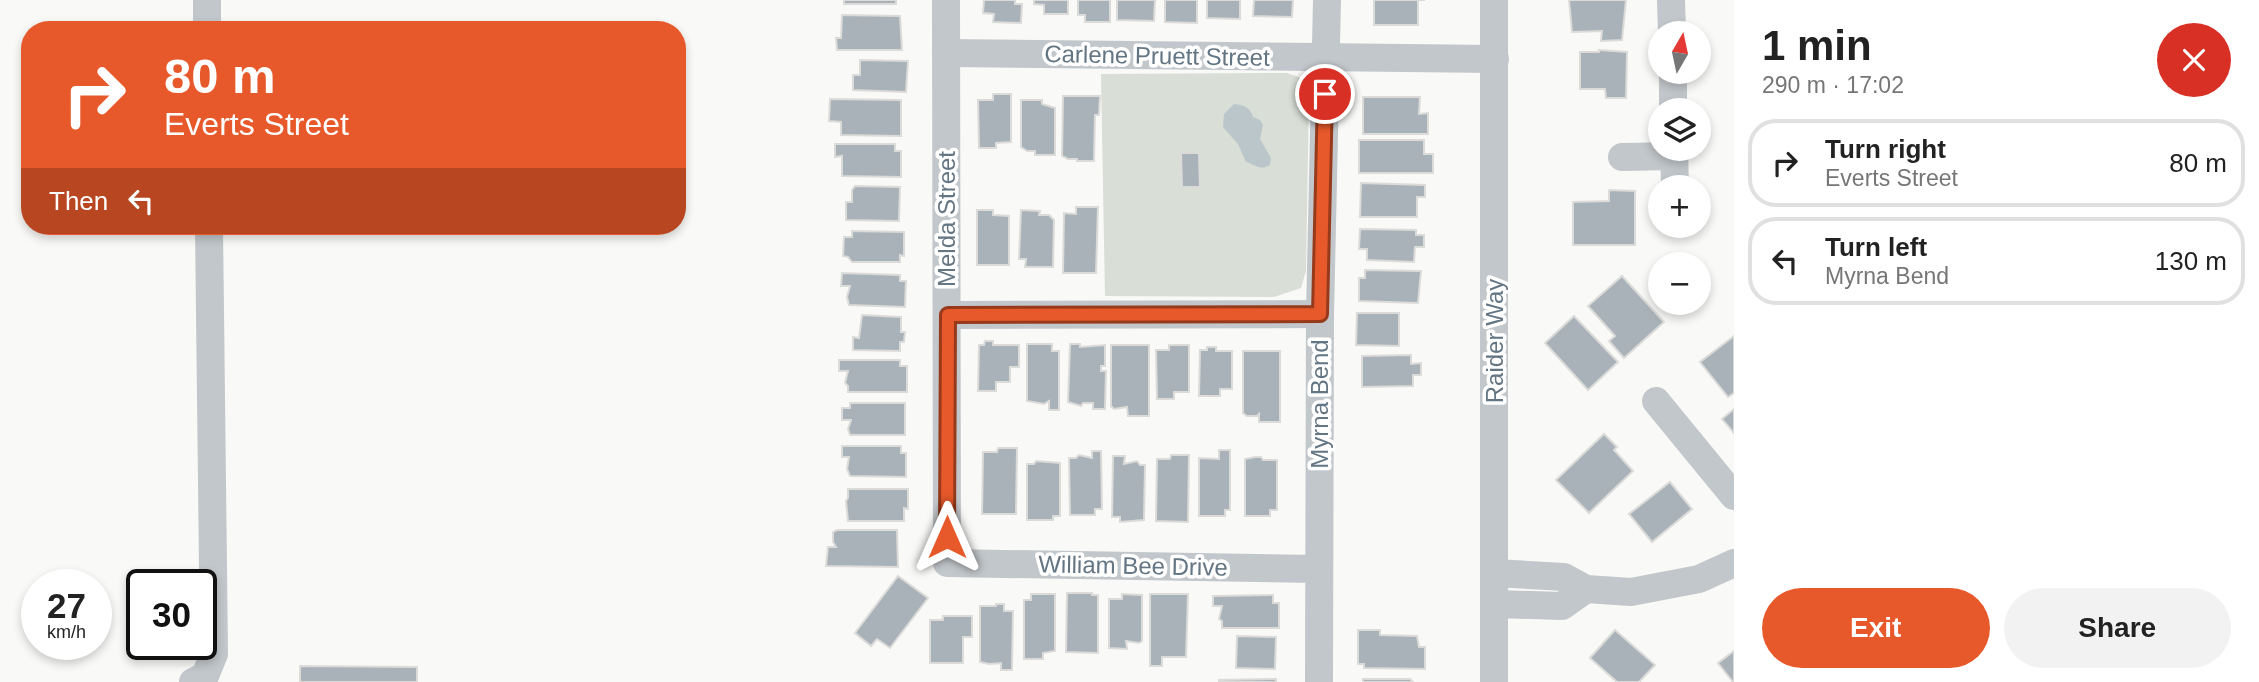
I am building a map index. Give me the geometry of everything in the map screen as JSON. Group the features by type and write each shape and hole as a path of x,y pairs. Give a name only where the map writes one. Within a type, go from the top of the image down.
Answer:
{"street":[{"path":"207,0 207,21"},
{"name":"Melda Street","path":"946,0 947,563"},
{"name":"Myrna Bend","path":"1319,682 1320,314 1327,0"},
{"name":"Raider Way","path":"1494,0 1494,682"},
{"path":"1671,0 1672,21"},
{"name":"Carlene Pruett Street","path":"946,53 1495,59"},
{"path":"1622,157 1648,155"},
{"path":"193,682 205,676 214,654 209,235"},
{"path":"948,315 1320,314"},
{"path":"1656,401 1734,496"},
{"name":"William Bee Drive","path":"947,563 1319,569"},
{"path":"1495,573 1564,577 1587,589 1631,592 1699,579 1734,563"},
{"path":"1495,604 1562,606 1587,589"}],"shaded area":[{"path":"1287,73 1302,78 1309,95 1306,271 1301,288 1274,297 1105,296 1101,74"},
{"path":"1234,104 1246,107 1263,125 1260,139 1271,158 1267,167 1246,162 1238,144 1223,127 1224,114"}],"building":[{"path":"844,0 896,0 896,4 844,4"},
{"path":"984,0 1015,0 1015,4 1022,4 1021,23 993,22 994,14 983,13"},
{"path":"1034,0 1068,0 1068,14 1044,14 1044,5 1034,4"},
{"path":"1078,0 1110,0 1110,22 1085,22 1085,15 1078,15"},
{"path":"1117,0 1155,0 1154,21 1117,20"},
{"path":"1165,0 1197,0 1197,23 1165,22"},
{"path":"1207,0 1240,0 1240,19 1207,18"},
{"path":"1254,0 1293,0 1292,17 1253,16"},
{"path":"1374,0 1418,0 1418,25 1374,25"},
{"path":"1569,0 1626,0 1622,40 1601,41 1602,31 1572,32"},
{"path":"842,15 900,16 902,50 837,50 836,38 841,38"},
{"path":"1580,52 1627,52 1626,98 1606,98 1605,89 1580,89"},
{"path":"860,60 908,61 906,92 853,90 853,75 860,75"},
{"path":"993,94 1011,94 1011,142 996,143 996,148 979,148 978,100 993,100"},
{"path":"1063,96 1100,96 1099,115 1095,115 1094,161 1077,161 1062,156"},
{"path":"1363,97 1420,97 1419,114 1428,113 1428,134 1363,134"},
{"path":"830,99 901,100 901,136 841,135 841,122 829,121"},
{"path":"1021,100 1042,100 1042,104 1055,108 1055,155 1035,155 1035,151 1027,151 1021,147"},
{"path":"1359,140 1424,140 1424,154 1433,154 1433,173 1359,173"},
{"path":"835,144 895,144 895,151 901,151 901,177 842,176 842,156 835,157"},
{"path":"1181,153 1199,153 1200,187 1182,187"},
{"path":"1361,183 1425,185 1425,197 1417,197 1417,217 1360,217"},
{"path":"855,186 900,187 899,221 846,220 846,202 852,202 852,190"},
{"path":"1609,190 1635,191 1635,245 1573,245 1573,202 1609,201"},
{"path":"1076,207 1098,207 1096,273 1063,273 1064,213 1076,214"},
{"path":"977,210 993,210 993,215 1009,216 1009,265 977,265"},
{"path":"1021,210 1040,211 1039,215 1049,215 1054,220 1053,267 1025,267 1026,259 1019,259"},
{"path":"1360,229 1416,230 1416,235 1424,235 1424,247 1415,247 1414,262 1367,260 1367,249 1359,249"},
{"path":"852,231 904,232 904,256 900,255 900,262 852,262 843,256 844,237 852,237"},
{"path":"1365,270 1421,271 1418,303 1359,301 1359,278 1365,278"},
{"path":"842,273 900,275 900,281 906,281 905,307 849,305 847,297 850,286 841,286"},
{"path":"1622,276 1648,304 1648,315 1658,315 1664,322 1624,358 1609,341 1615,336 1588,306"},
{"path":"1357,313 1399,313 1399,346 1356,345"},
{"path":"862,315 901,317 901,332 905,332 904,342 900,342 900,351 853,350 853,337 859,338"},
{"path":"1574,316 1618,362 1588,390 1545,343"},
{"path":"1734,336 1734,393 1728,397 1700,362"},
{"path":"985,341 993,341 993,345 1019,345 1019,367 1010,367 1010,382 996,382 996,391 978,391 979,345 984,345"},
{"path":"1027,344 1052,344 1052,351 1059,351 1059,410 1049,410 1049,401 1044,404 1027,401"},
{"path":"1070,344 1080,344 1080,347 1105,345 1105,366 1101,366 1101,371 1106,371 1105,409 1093,409 1093,403 1083,403 1081,406 1068,402"},
{"path":"1111,345 1149,345 1149,416 1128,416 1127,407 1114,409 1111,406"},
{"path":"1169,345 1189,345 1189,392 1174,392 1174,399 1157,399 1156,350 1169,350"},
{"path":"1207,347 1216,347 1216,351 1232,351 1232,389 1220,389 1220,396 1199,396 1200,350 1207,350"},
{"path":"1243,351 1280,351 1280,422 1259,422 1259,414 1247,416 1243,413"},
{"path":"1411,355 1411,364 1421,363 1421,375 1413,375 1413,386 1362,387 1362,356"},
{"path":"839,360 900,360 900,366 907,366 907,392 848,392 845,383 848,371 839,371"},
{"path":"850,403 905,403 905,435 850,435 848,429 851,420 842,420 842,408 850,408"},
{"path":"1734,409 1734,433 1722,419"},
{"path":"1604,434 1617,447 1614,450 1633,471 1589,513 1556,480"},
{"path":"842,446 901,446 901,453 906,453 906,477 850,476 847,469 849,457 842,457"},
{"path":"998,448 1017,448 1016,514 982,514 983,452 997,452"},
{"path":"1219,450 1230,450 1230,510 1225,510 1225,516 1199,516 1199,458 1219,459"},
{"path":"1092,451 1101,451 1102,509 1095,509 1095,515 1070,515 1069,458 1079,455 1092,458"},
{"path":"1171,455 1189,455 1188,522 1156,521 1157,459 1170,459"},
{"path":"1113,456 1125,456 1124,464 1137,461 1140,465 1145,465 1144,520 1120,522 1120,517 1112,517"},
{"path":"1255,457 1277,460 1277,510 1270,510 1270,516 1245,516 1245,459"},
{"path":"1036,461 1060,463 1060,516 1053,516 1053,520 1027,520 1027,464 1034,464"},
{"path":"1670,482 1692,509 1652,542 1629,514"},
{"path":"848,489 908,489 908,509 904,508 904,521 848,521"},
{"path":"897,530 898,567 826,566 828,547 836,547 833,532"},
{"path":"898,576 928,598 890,648 877,639 871,646 855,633"},
{"path":"1067,593 1098,595 1098,653 1066,652"},
{"path":"1031,594 1055,594 1055,651 1043,653 1043,659 1024,659 1024,600 1031,600"},
{"path":"1122,594 1142,595 1142,641 1126,641 1127,649 1109,648 1109,599 1122,599"},
{"path":"1150,594 1188,594 1186,657 1162,657 1162,666 1150,666"},
{"path":"1273,595 1273,603 1279,603 1279,628 1222,628 1222,621 1219,619 1222,606 1213,606 1213,596"},
{"path":"1004,604 1004,611 1013,611 1012,670 1001,670 1001,663 980,662 980,606"},
{"path":"943,616 972,616 972,637 963,637 963,663 930,663 930,620 943,620"},
{"path":"1358,630 1380,630 1380,635 1417,636 1419,647 1425,647 1425,669 1364,668 1364,664 1358,664"},
{"path":"1615,630 1655,665 1639,682 1617,682 1590,658"},
{"path":"1237,636 1276,637 1275,669 1236,668"},
{"path":"1734,651 1734,682 1733,682 1718,663"},
{"path":"300,666 417,667 417,682 300,682"},
{"path":"1276,679 1276,682 1219,682 1219,680"},
{"path":"1363,679 1410,679 1413,682 1363,682"}],"route":[{"path":"947,537 948,315 1320,314 1325,94"}]}
